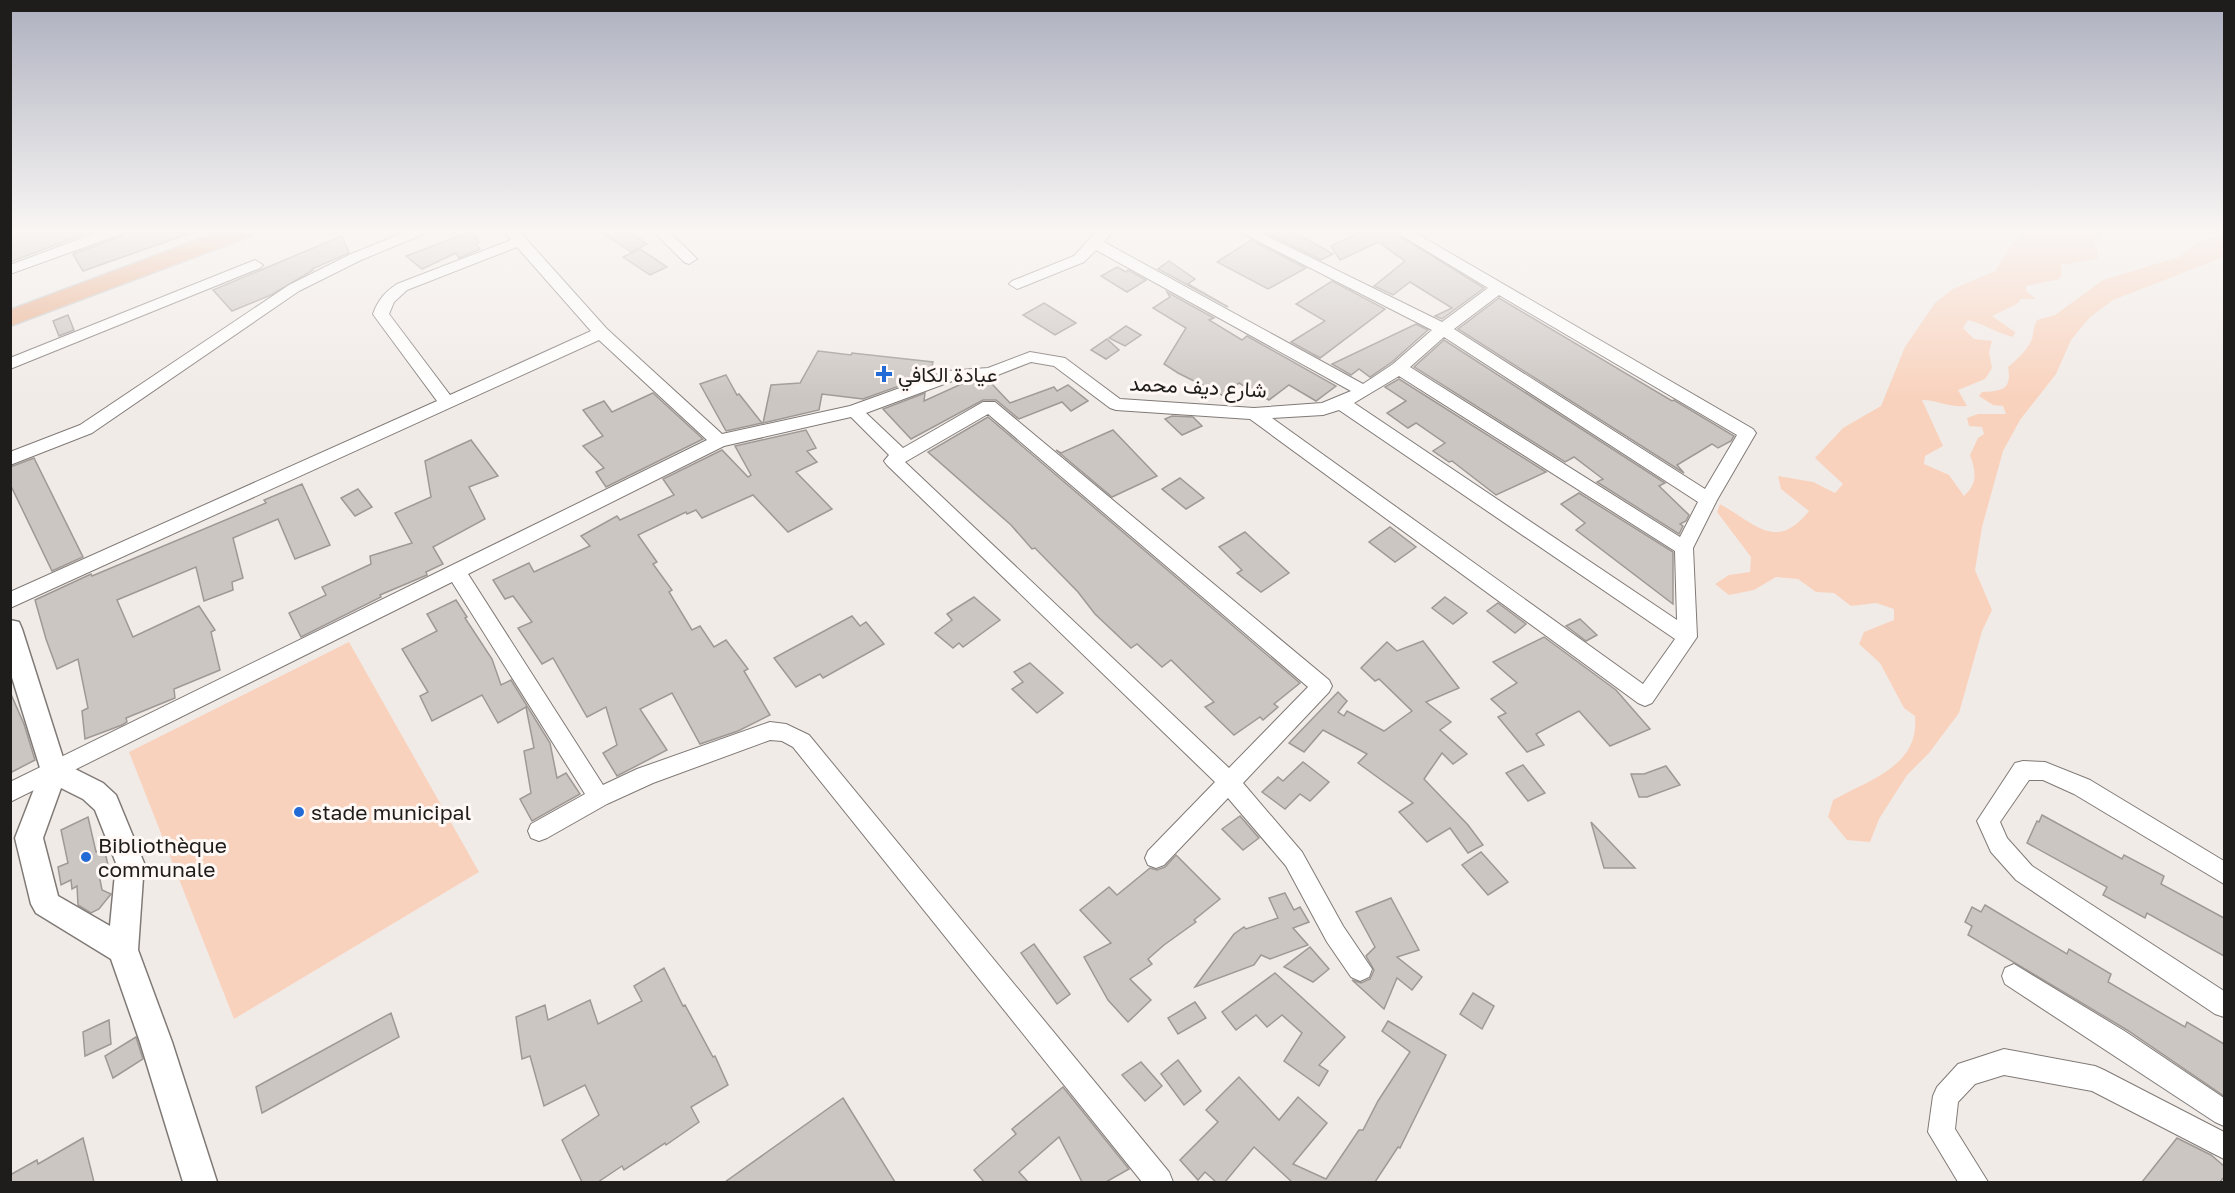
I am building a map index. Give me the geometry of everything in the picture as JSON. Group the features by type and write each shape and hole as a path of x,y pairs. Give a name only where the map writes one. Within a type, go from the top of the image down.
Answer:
{"main road":[{"path":"10,311 75,287"},
{"path":"10,319 96,287"}],"street":[{"path":"10,364 201,287"},
{"path":"10,459 86,429 297,287"},
{"path":"403,287 389,295 381,314 447,402"},
{"path":"559,287 601,333 719,441"},
{"path":"1174,287 1364,391"},
{"path":"1357,287 1443,329 1708,500"},
{"path":"1254,414 1645,697 1687,637 1684,548 1708,500 1747,433 1499,287"},
{"name":"شارع ديف محمد","path":"10,793 719,441 854,411 953,375 990,373 1030,357 1059,362 1116,404 1254,414 1323,409 1364,391 1399,368 1443,329 1499,287"},
{"path":"10,601 601,333"},
{"path":"1399,368 1684,548"},
{"path":"1341,403 1687,637"},
{"path":"1156,858 1229,783 1322,686 989,406 893,461 1229,783 1294,859 1335,934 1360,969"},
{"path":"854,411 901,456"},
{"path":"456,572 599,797"},
{"path":"10,629 54,771 34,819 29,838 46,904 123,950"},
{"path":"539,831 599,797 645,776 770,731 786,733 801,741 1160,1182"},
{"path":"2224,873 2082,787 2045,771 2023,770 1988,821 1999,845 2024,873 2224,1005"},
{"path":"54,771 93,790 106,803 130,863 123,950 156,1042 200,1182"},
{"path":"2014,976 2117,1041 2224,1113"},
{"path":"1974,1182 1941,1132 1946,1096 1967,1073 2004,1062 2095,1078 2224,1146"}],"shaded area":[{"path":"1958,287 2026,287 2026,291 2036,299 2021,299 2017,304 1992,316 2015,332 2013,337 1968,320 1963,328 1974,339 1992,341 1989,352 1992,368 1985,379 1958,390 1967,406 1922,400 1943,446 1925,456 1924,464 1949,475 1964,496 1974,482 1974,467 1970,455 1978,438 1984,434 1982,427 1969,426 1967,418 1978,414 2006,414 2003,406 1993,405 1979,396 1982,392 2000,390 2007,385 2008,367 2030,344 2037,320 2055,315 2094,287 2147,287 2113,300 2090,317 2071,340 2056,374 2020,420 2003,451 1982,527 1975,570 1992,610 1982,631 1959,713 1929,753 1907,775 1879,819 1870,842 1847,840 1828,817 1833,800 1889,769 1901,759 1914,733 1915,716 1904,708 1880,663 1859,644 1864,632 1894,620 1894,609 1876,603 1851,606 1834,593 1816,592 1798,579 1776,577 1754,590 1729,595 1715,584 1729,575 1750,572 1751,557 1717,512 1720,504 1755,526 1776,532 1786,530 1797,523 1809,511 1781,489 1778,476 1813,482 1835,493 1843,484 1815,458 1843,428 1881,406 1905,347 1935,303"},
{"name":"stade municipal","path":"349,642 479,872 234,1019 129,752"}],"building":[{"path":"221,287 285,287 232,311 213,290"},
{"path":"1118,287 1135,287 1127,292"},
{"path":"1323,287 1343,287 1385,309 1320,358 1291,342 1325,321 1296,304"},
{"path":"1375,287 1404,287 1393,295"},
{"path":"1418,287 1484,288 1442,319 1435,316 1452,308"},
{"path":"1167,292 1214,318 1209,320 1242,340 1247,336 1336,386 1316,401 1289,385 1269,400 1239,383 1224,396 1178,373 1164,364 1186,328 1153,308 1170,297"},
{"path":"1499,298 1734,436 1731,441 1718,448 1712,444 1677,465 1684,473 1458,329"},
{"path":"1044,303 1076,323 1055,335 1023,315"},
{"path":"68,315 74,330 59,336 53,321"},
{"path":"1416,324 1428,330 1392,362 1370,377 1359,369 1351,375 1332,364"},
{"path":"1126,326 1141,335 1125,346 1109,338"},
{"path":"1107,339 1119,350 1106,359 1091,350"},
{"path":"1444,340 1665,483 1659,486 1689,515 1686,521 1680,524 1683,526 1679,534 1597,482 1603,479 1574,457 1565,462 1414,367"},
{"path":"818,351 933,362 930,375 863,399 822,394 819,410 763,423 771,385 800,383"},
{"path":"726,375 737,395 739,394 762,423 726,431 700,384"},
{"path":"1399,379 1546,472 1496,495 1452,461 1449,462 1433,451 1445,443 1416,423 1408,428 1387,413 1406,401 1385,387"},
{"path":"968,381 978,381 983,386 991,383 1010,403 1054,387 1057,391 1068,385 1088,401 1071,411 1062,402 1019,419 996,400 983,400 911,439 883,409 925,393 924,401"},
{"path":"653,393 703,439 606,487 596,472 604,468 583,446 603,436 583,410 604,401 612,412"},
{"path":"1172,416 1193,417 1202,426 1182,435 1165,419"},
{"path":"988,417 1300,683 1274,704 1278,707 1263,720 1260,717 1234,735 1205,707 1214,702 1171,660 1162,667 1137,644 1131,648 1095,614 1078,592 1035,548 1032,549 1011,525 928,452"},
{"path":"806,430 816,448 807,451 817,462 796,472 832,509 788,532 753,495 702,518 696,510 687,514 686,512 638,535 657,562 653,564 672,590 669,592 692,630 700,626 714,647 726,640 748,669 744,671 770,715 738,731 700,744 672,693 640,709 667,750 617,776 603,753 617,745 606,707 587,717 553,658 542,664 518,628 532,622 513,596 505,599 493,580 529,563 534,572 590,546 581,536 617,516 620,520 674,495 663,479 722,450 748,477 751,475 735,446"},
{"path":"1113,430 1157,476 1112,497 1056,450 1061,453"},
{"path":"471,440 498,476 469,487 485,519 433,547 443,564 426,572 427,575 380,595 381,597 301,637 289,613 326,595 322,587 371,564 370,556 412,543 395,513 431,497 425,461"},
{"path":"34,458 83,557 52,571 10,484 10,467"},
{"path":"1180,478 1204,498 1186,509 1162,489"},
{"path":"302,484 330,545 295,559 278,519 233,538 243,578 232,582 233,590 204,601 196,567 117,600 133,637 199,606 215,630 211,632 220,670 174,689 175,698 126,718 127,722 122,725 85,739 82,711 88,708 78,659 57,669 35,600 91,574 92,576 266,503 264,500"},
{"path":"358,489 372,507 355,516 341,498"},
{"path":"1579,493 1673,552 1673,604 1576,530 1585,523 1561,504"},
{"path":"1390,527 1416,547 1395,562 1369,542"},
{"path":"1245,532 1289,573 1261,592 1237,573 1242,570 1219,547"},
{"path":"974,597 1000,620 963,647 959,643 953,648 935,633 952,620 947,614"},
{"path":"1445,597 1467,613 1453,624 1432,608"},
{"path":"456,600 492,659 501,685 511,680 550,743 557,778 566,773 580,794 532,821 520,799 531,793 524,751 534,748 526,707 498,723 482,695 432,721 420,696 428,692 402,649 437,631 427,614"},
{"path":"1498,603 1526,624 1515,633 1487,611"},
{"path":"852,616 860,626 866,622 884,644 823,678 820,674 796,687 774,658"},
{"path":"1580,619 1597,635 1586,641 1566,626"},
{"path":"1544,637 1616,690 1650,729 1610,746 1579,711 1536,734 1544,745 1527,752 1498,717 1506,713 1491,699 1517,683 1493,662"},
{"path":"1423,641 1459,688 1426,702 1451,722 1440,730 1467,754 1453,764 1442,753 1424,779 1468,825 1483,845 1468,853 1450,828 1427,842 1399,812 1413,803 1358,763 1367,754 1323,730 1304,752 1289,743 1338,692 1347,701 1338,712 1344,716 1347,711 1384,731 1412,711 1379,679 1375,681 1361,668 1387,642 1397,651"},
{"path":"1030,663 1063,693 1037,713 1012,689 1023,682 1014,672"},
{"path":"10,692 24,724 35,760 10,773"},
{"path":"1303,762 1329,782 1310,801 1300,794 1285,809 1262,792 1278,777 1283,781"},
{"path":"1523,765 1545,793 1528,801 1506,773"},
{"path":"1666,766 1680,785 1647,797 1639,797 1631,774 1644,774"},
{"path":"2042,815 2122,859 2124,855 2164,876 2161,884 2224,918 2224,956 2147,913 2145,918 2103,895 2107,887 2027,843"},
{"path":"1240,816 1259,838 1243,850 1222,829"},
{"name":"Bibliothèque communale","path":"88,817 96,852 104,848 108,865 98,869 102,890 111,894 99,909 91,913 78,905 77,886 72,889 71,880 61,885 58,867 68,863 61,830"},
{"path":"1591,822 1635,868 1604,868"},
{"path":"1481,852 1508,882 1488,895 1462,865"},
{"path":"1176,855 1220,899 1194,920 1196,922 1148,959 1152,964 1130,979 1151,1000 1128,1022 1108,1000 1084,957 1111,943 1080,910 1109,887 1117,895 1150,868 1157,870 1165,867"},
{"path":"1285,893 1294,910 1300,907 1309,922 1293,928 1308,945 1270,959 1261,955 1254,965 1195,987 1234,934 1244,927 1246,929 1278,918 1269,898"},
{"path":"1391,898 1419,950 1397,957 1422,977 1412,990 1397,978 1384,1009 1352,980 1361,983 1370,979 1374,970 1366,956 1375,947 1356,912"},
{"path":"1985,905 2067,954 2069,949 2111,974 2108,982 2185,1027 2187,1022 2224,1044 2224,1096 2127,1030 1968,935 1972,926 1965,922 1972,907 1981,912"},
{"path":"1034,944 1070,994 1057,1004 1021,953"},
{"path":"1310,947 1329,969 1313,982 1284,967"},
{"path":"664,968 683,1006 685,1005 713,1057 715,1056 728,1085 691,1107 699,1122 666,1145 665,1143 624,1170 622,1166 598,1182 582,1182 562,1140 599,1115 585,1085 544,1106 530,1056 522,1059 516,1017 545,1005 548,1020 590,1000 598,1024 642,1001 634,986"},
{"path":"1275,973 1345,1037 1319,1065 1328,1071 1319,1086 1284,1061 1302,1033 1282,1015 1267,1027 1256,1015 1236,1030 1222,1012"},
{"path":"1473,993 1494,1006 1482,1029 1460,1014"},
{"path":"1195,1002 1206,1018 1178,1034 1168,1018"},
{"path":"391,1013 399,1037 262,1113 256,1087"},
{"path":"109,1020 111,1044 85,1056 83,1032"},
{"path":"1388,1021 1446,1055 1400,1148 1398,1147 1375,1182 1292,1182 1254,1147 1225,1182 1216,1182 1205,1172 1198,1180 1180,1160 1218,1122 1206,1110 1239,1077 1279,1120 1298,1097 1327,1123 1293,1164 1326,1179 1359,1130 1363,1130 1378,1101 1410,1052 1382,1031"},
{"path":"136,1037 143,1059 113,1078 105,1056"},
{"path":"1178,1060 1201,1091 1184,1105 1161,1074"},
{"path":"1141,1062 1162,1086 1145,1101 1122,1075"},
{"path":"1063,1087 1129,1169 1106,1182 1082,1182 1059,1137 1019,1172 1028,1182 984,1182 974,1170 1016,1134 1012,1129"},
{"path":"843,1098 895,1182 725,1182"},
{"path":"83,1138 94,1182 10,1182 10,1175 37,1160 38,1164"},
{"path":"2177,1138 2211,1155 2224,1166 2224,1177 2220,1182 2142,1182"}],"place":[{"name":"عيادة الكافي","path":"884,374"},
{"name":"stade municipal","path":"299,812"},
{"name":"Bibliothèque communale","path":"86,857"}]}
